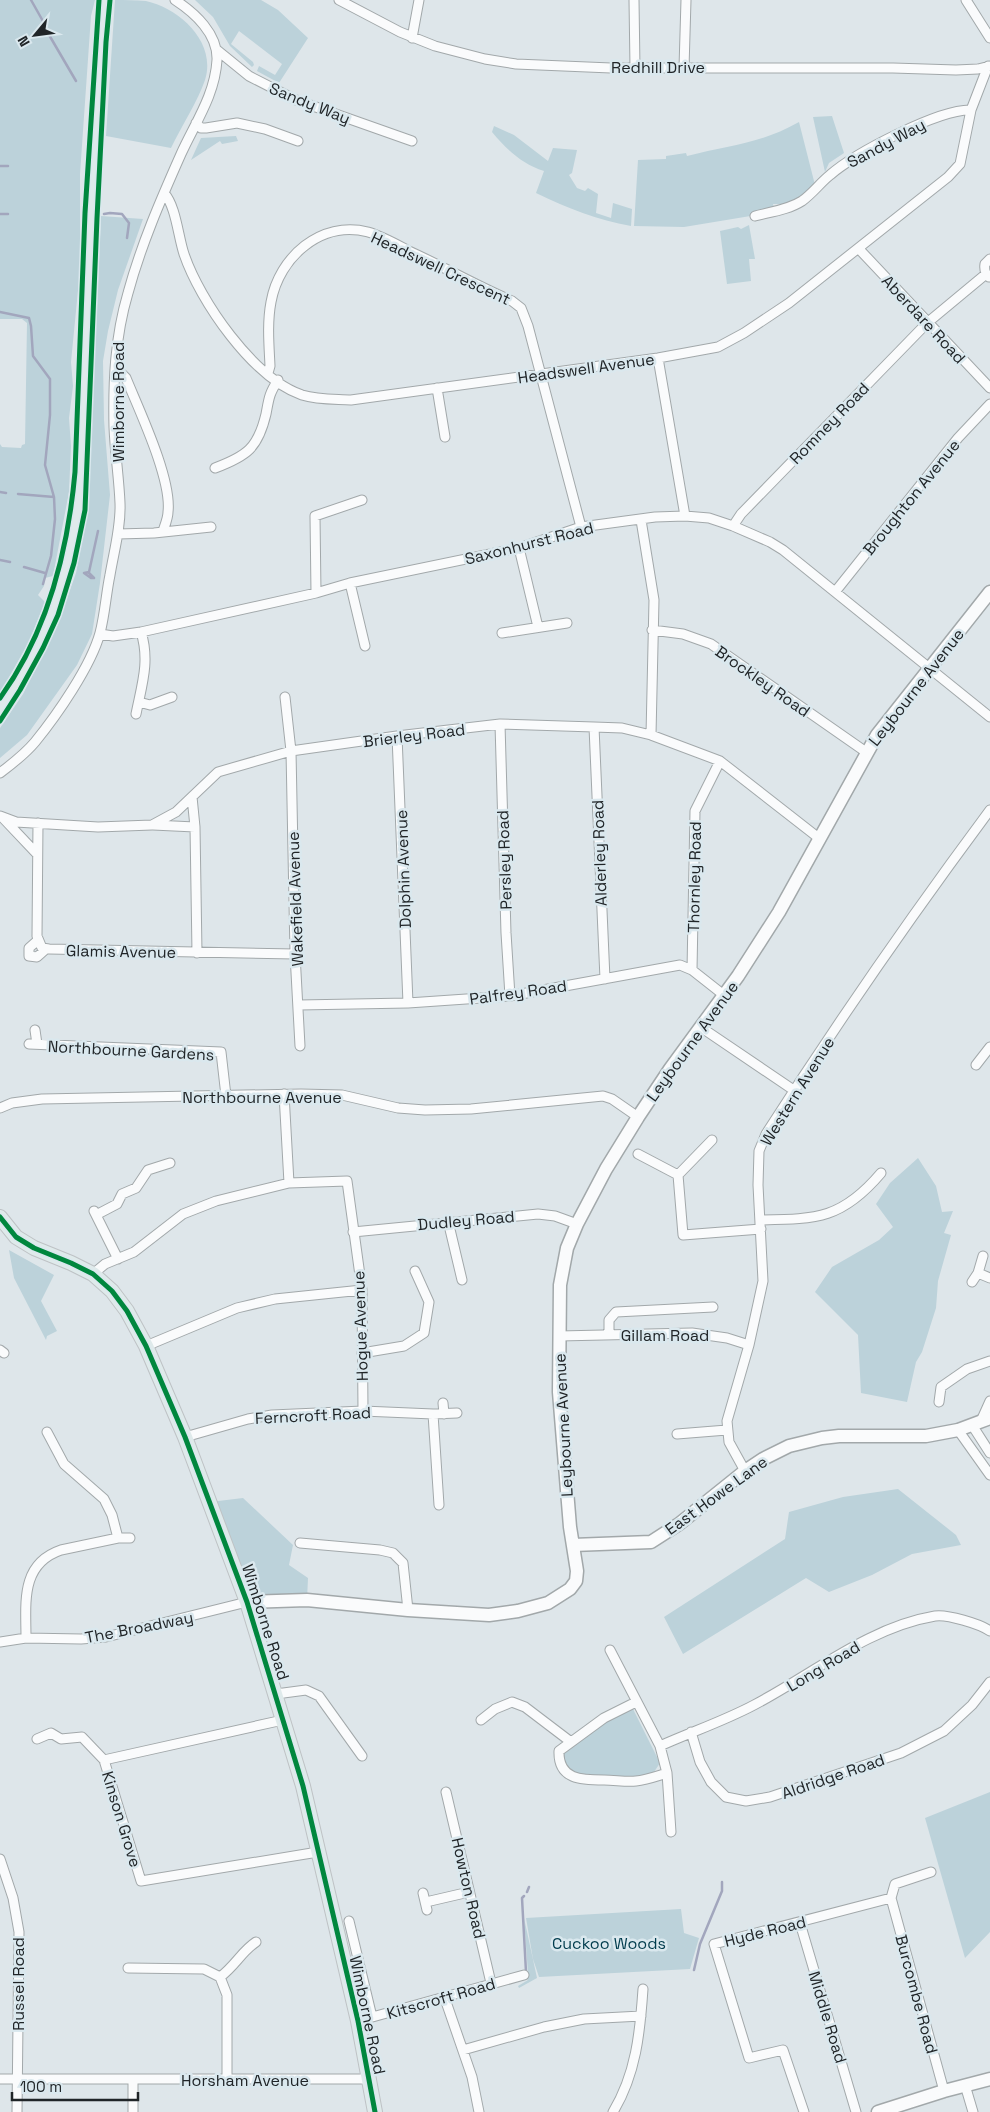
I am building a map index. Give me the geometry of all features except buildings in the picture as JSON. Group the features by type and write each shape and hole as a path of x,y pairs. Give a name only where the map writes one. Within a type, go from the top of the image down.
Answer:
{"main road":[{"path":"0,709 15,686 50,615 68,562 77,510 81,473 90,215 104,0"},
{"name":"Wimborne Road","path":"0,1217 16,1237 34,1248 93,1274 112,1291 127,1311 146,1346 186,1437 247,1602 303,1786 358,2021 375,2112"}],"street":[{"path":"175,0 187,8 206,27 217,50"},
{"name":"Redhill Drive","path":"339,0 412,38 467,55 516,64 635,68 885,68 956,70 978,69 989,66"},
{"path":"412,38 419,0"},
{"path":"634,0 635,68"},
{"path":"684,68 686,0"},
{"path":"966,0 989,33"},
{"name":"Wimborne Road","path":"0,773 34,744 88,661 100,634 118,534 120,505 114,428 118,331 128,290 164,192 212,91 217,50"},
{"name":"Sandy Way","path":"217,50 249,76 296,100 412,141"},
{"name":"Headswell Avenue","path":"164,192 170,198 184,256 220,322 241,349 268,374 301,394 322,399 351,400 658,358 728,343 789,303 956,170 962,155 971,110 989,66"},
{"name":"Sandy Way","path":"755,216 802,201 830,175 870,148 938,116 954,111 971,110"},
{"path":"196,123 201,128 237,123 265,129 298,141"},
{"name":"Headswell Crescent","path":"268,374 270,366 268,336 271,300 277,282 295,253 315,238 337,231 369,232 384,238 518,304 526,319 581,527"},
{"name":"Aberdare Road","path":"859,249 990,388"},
{"path":"988,276 985,264 990,260"},
{"name":"Romney Road","path":"733,526 741,514 928,323 988,276"},
{"path":"658,358 685,516"},
{"path":"115,372 122,374 126,378 148,430 163,474 168,512 163,531"},
{"path":"215,468 244,455 253,446 261,432 269,393 278,380"},
{"path":"437,388 445,437"},
{"name":"Broughton Avenue","path":"835,592 958,438 990,404"},
{"path":"316,592 315,516 362,500"},
{"name":"Saxonhurst Road","path":"100,634 113,636 141,632 350,583 519,548 581,527 685,516 709,518 733,526 777,546 990,717"},
{"path":"641,520 654,600 651,736"},
{"path":"118,534 154,533 211,527"},
{"path":"519,548 538,627"},
{"path":"350,583 366,646"},
{"name":"Leybourne Avenue","path":"573,1545 558,1392 562,1273 567,1248 577,1224 606,1169 638,1117 670,1069 725,996 780,912 866,752 886,722 990,592"},
{"path":"502,633 567,623"},
{"name":"Brockley Road","path":"652,630 683,634 711,644 866,752"},
{"path":"136,714 147,662 146,646 141,632"},
{"path":"139,702 150,705 172,697"},
{"name":"Wakefield Avenue","path":"285,697 291,751 295,954 300,1046"},
{"name":"Brierley Road","path":"1,817 16,822 98,827 152,826 176,812 218,772 291,751 500,724 622,728 651,736 720,761 820,839"},
{"name":"Persley Road","path":"500,724 506,932 510,996"},
{"name":"Alderley Road","path":"594,727 605,978"},
{"name":"Dolphin Avenue","path":"397,736 408,1003"},
{"name":"Thornley Road","path":"692,970 695,810 720,761"},
{"path":"192,797 196,953"},
{"name":"Western Avenue","path":"727,1430 734,1397 750,1345 763,1281 758,1185 759,1151 766,1134 920,904 990,810"},
{"path":"1,817 37,854"},
{"path":"38,823 38,940 30,948 29,956 37,958 46,949"},
{"path":"152,826 194,827"},
{"name":"Glamis Avenue","path":"38,940 42,948 46,949 295,954"},
{"name":"Palfrey Road","path":"299,1005 408,1003 510,996 680,965 692,970"},
{"path":"692,970 725,996"},
{"path":"702,1028 795,1091"},
{"name":"Northbourne Gardens","path":"35,1030 33,1044 221,1052 226,1096"},
{"path":"976,1065 990,1047"},
{"path":"93,1274 106,1264 134,1252 183,1214 216,1201 289,1184 284,1094"},
{"name":"Northbourne Avenue","path":"0,1108 12,1103 42,1099 284,1094 342,1095 398,1108 425,1110 471,1109 603,1096 612,1099 638,1117"},
{"path":"712,1140 678,1175 683,1235 824,1216 849,1204 868,1189 881,1173"},
{"path":"638,1154 678,1175"},
{"path":"118,1259 95,1212 117,1204 122,1194 136,1188 148,1170 170,1163"},
{"name":"Hogue Avenue","path":"289,1184 347,1182 362,1290 363,1411"},
{"name":"Dudley Road","path":"353,1232 448,1221 546,1214 577,1224"},
{"path":"448,1221 462,1280"},
{"path":"972,1282 978,1273 983,1256"},
{"path":"362,1353 404,1346 424,1333 429,1302 415,1271"},
{"path":"978,1273 990,1278"},
{"path":"146,1346 191,1325 237,1308 275,1299 362,1290"},
{"name":"Gillam Road","path":"609,1335 609,1320 616,1312 713,1307"},
{"name":"Gillam Road","path":"559,1336 711,1334 750,1345"},
{"path":"939,1402 941,1387 967,1369 990,1361"},
{"path":"990,1401 981,1421 990,1453"},
{"path":"443,1403 444,1414"},
{"name":"Ferncroft Road","path":"186,1437 272,1414 363,1411 433,1414 457,1413"},
{"path":"433,1414 439,1505"},
{"name":"East Howe Lane","path":"573,1545 651,1542 679,1524 763,1459 789,1446 822,1438 852,1436 912,1438 958,1430 981,1421"},
{"path":"677,1434 727,1430 732,1448 746,1471"},
{"path":"958,1430 990,1475"},
{"path":"46,1432 64,1464 104,1499 112,1515 118,1538"},
{"path":"438,1495 448,1494"},
{"path":"26,1638 28,1583 41,1562 52,1553 61,1550 118,1538 130,1538"},
{"path":"300,1543 380,1550 393,1553 403,1563 408,1610"},
{"path":"247,1602 307,1600 408,1610 490,1615 518,1611 548,1603 565,1593 576,1580 577,1571 573,1545"},
{"name":"The Broadway","path":"0,1642 26,1638 81,1639 106,1637 247,1602"},
{"name":"Long Road","path":"660,1746 739,1713 862,1642 894,1627 938,1615 982,1626 990,1631"},
{"path":"610,1650 660,1746 667,1774 672,1832"},
{"name":"Aldridge Road","path":"691,1732 700,1762 711,1782 726,1797 746,1802 770,1797 901,1753 944,1731 972,1705 990,1682"},
{"path":"276,1694 306,1690 319,1696 362,1756"},
{"path":"481,1720 495,1709 512,1702 525,1707 571,1742"},
{"path":"636,1702 604,1718 559,1751 562,1767 570,1776 582,1780 635,1781 667,1774"},
{"name":"Kinson Grove","path":"283,1720 104,1760 141,1881 318,1852"},
{"path":"37,1739 51,1733 61,1739 82,1737 104,1760"},
{"name":"Howton Road","path":"446,1792 491,1984"},
{"name":"Russel Road","path":"0,1859 12,1898 19,1932 17,2112"},
{"path":"891,1898 895,1884 931,1872"},
{"path":"425,1902 469,1892"},
{"name":"Hyde Road","path":"804,2112 783,2050 749,2058 714,1944 891,1898"},
{"name":"Burcombe Road","path":"891,1898 944,2091"},
{"name":"Wimborne Road","path":"349,1920 372,2017"},
{"name":"Middle Road","path":"800,1922 856,2112"},
{"path":"220,1977 238,1962 246,1949 256,1942"},
{"path":"128,1968 204,1969 220,1977 227,1995 227,2080"},
{"name":"Kitscroft Road","path":"358,2021 524,1975"},
{"path":"613,2112 620,2101 634,2064 643,1989"},
{"path":"444,1996 472,2077 479,2112"},
{"path":"463,2050 544,2027 584,2018 641,2016"},
{"name":"Horsham Avenue","path":"0,2080 369,2079"},
{"path":"878,2112 990,2079"},
{"path":"132,2080 133,2112"},
{"path":"965,2085 973,2112"}],"green space":[{"path":"0,0 95,0 91,16 80,174 80,270 71,362 73,386 69,418 71,446 69,492 53,576 45,578 44,586 38,595 45,602 29,642 0,693 0,444 2,447 21,448 25,444 27,323 22,319 0,319"},
{"path":"115,0 146,1 171,11 192,29 200,40 205,53 207,66 205,80 171,148 106,136"},
{"path":"195,0 261,0 278,10 308,38 279,83 257,71 259,66 275,75 282,64 239,31 231,44 253,62 254,65 252,67 230,46 213,17"},
{"path":"832,116 844,153 829,163 825,172 813,117"},
{"path":"799,122 815,185 791,204 773,204 775,212 684,227 634,226 638,160 666,159 666,156 686,153 687,156 757,140"},
{"path":"494,126 514,135 548,161 553,148 577,150 572,173 569,175 577,188 585,191 588,188 598,194 596,213 611,218 613,203 632,209 631,226 583,213 536,193 544,171 522,160 503,145 492,132"},
{"path":"236,136 238,141 222,144 220,141 191,160 201,138"},
{"path":"101,216 143,219 118,290 103,361 104,420 110,495 92,634 77,665 27,735 0,758 0,728 23,694 58,624 76,573 88,510"},
{"path":"749,225 755,259 749,259 751,281 727,284 720,231 738,227 741,229"},
{"path":"918,1158 936,1186 942,1212 953,1211 944,1233 951,1235 938,1281 936,1308 922,1352 916,1362 907,1402 861,1393 858,1335 815,1292 832,1267 879,1240 893,1227 876,1204 890,1183"},
{"path":"9,1250 54,1275 41,1301 57,1331 47,1336 46,1340 14,1278"},
{"path":"898,1489 956,1535 961,1545 912,1554 872,1575 829,1592 806,1578 683,1654 664,1617 785,1539 789,1512 843,1497"},
{"path":"243,1498 293,1545 289,1565 308,1578 307,1600 247,1602 210,1502"},
{"path":"633,1709 660,1763 654,1772 637,1777 574,1775 565,1765 562,1752 607,1720"},
{"path":"990,1792 990,1932 965,1958 925,1818"},
{"name":"Cuckoo Woods","path":"681,1909 684,1933 699,1938 690,1969 539,1977 533,1959 526,1918"},
{"path":"524,1918 537,1978 519,1988 518,1986 528,1980 525,1975 528,1973"}],"waterway":[{"path":"31,0 44,23"},
{"path":"45,28 76,81"},
{"path":"0,166 8,166"},
{"path":"0,214 8,214"},
{"path":"104,214 122,214 129,223 127,238"},
{"path":"0,312 29,318 33,356 50,379 50,415 45,465 54,497 18,494"},
{"path":"0,492 6,493"},
{"path":"43,584 51,556 55,519 54,497"},
{"path":"89,573 94,578 84,573 89,572 98,531"},
{"path":"0,560 10,562"},
{"path":"24,567 45,573"},
{"path":"694,1970 700,1944 722,1891 722,1882"},
{"path":"527,1892 529,1887"},
{"path":"524,1896 522,1898 526,1972"}],"cycle path":[{"path":"0,698 31,646 43,618 61,561 72,501 75,472 85,213 99,0"},
{"path":"0,721 43,648 58,615 74,563 85,510 97,218 110,0"},
{"path":"0,1217 16,1237 34,1248 93,1274 112,1291 127,1311 146,1346 185,1437 247,1602 303,1786 358,2021 375,2112"}]}
